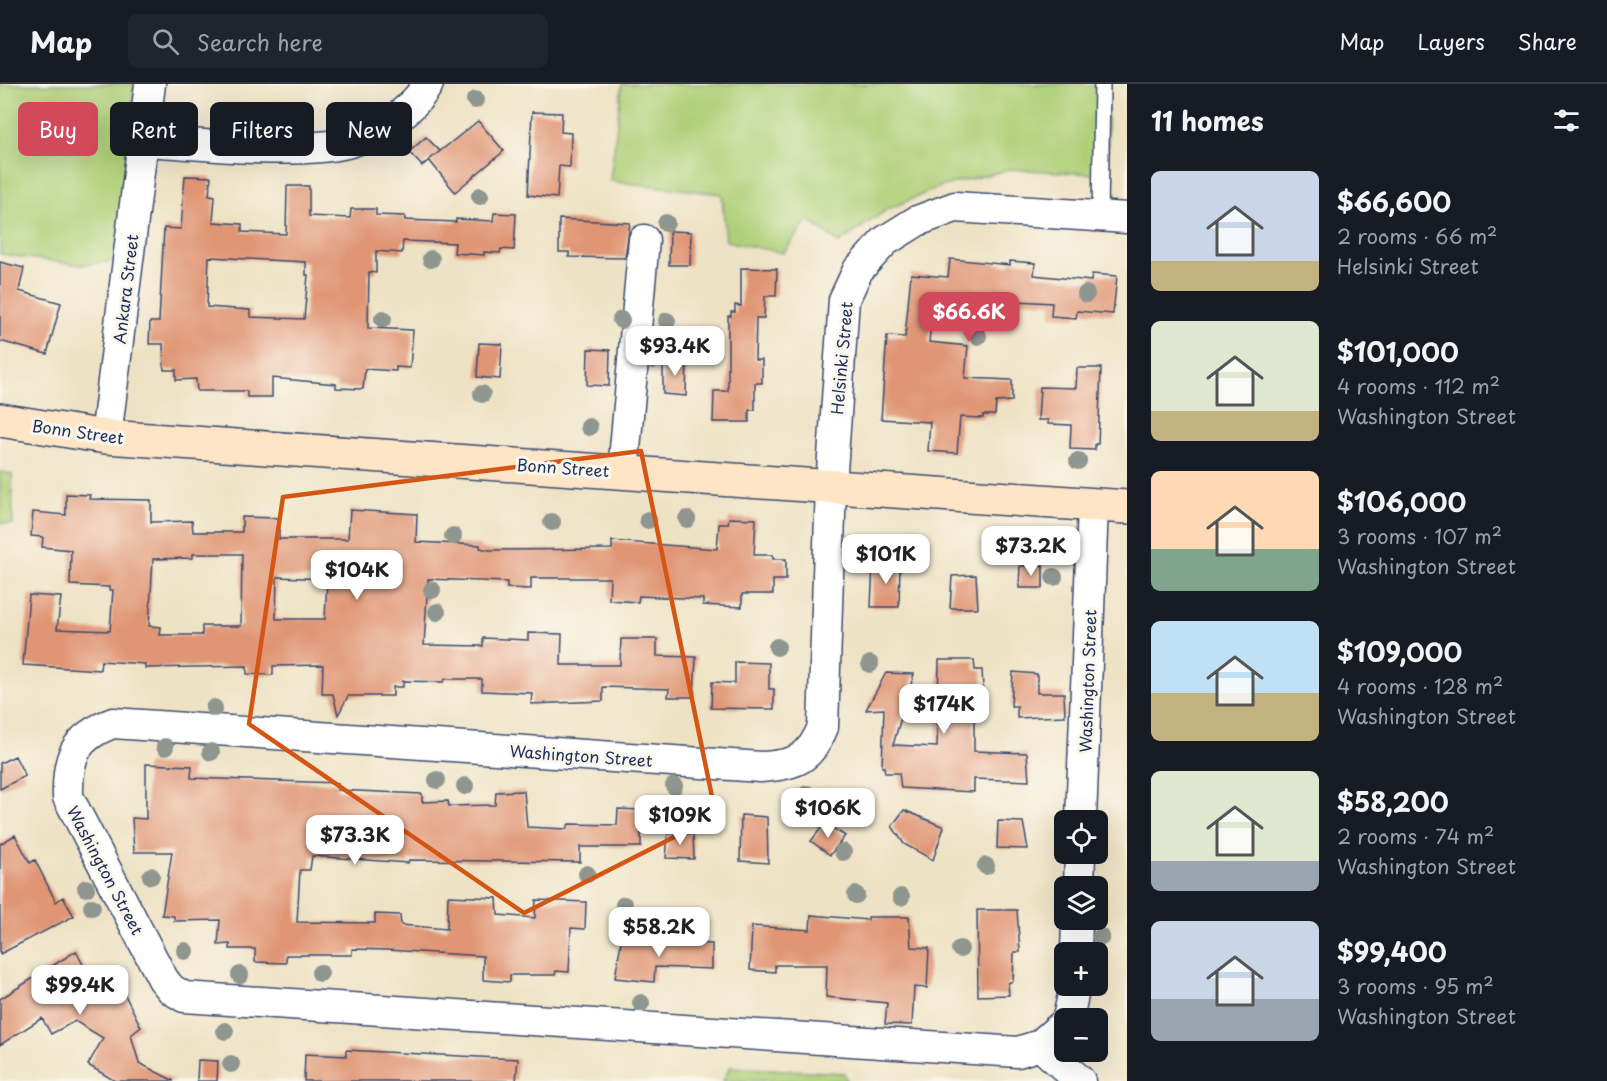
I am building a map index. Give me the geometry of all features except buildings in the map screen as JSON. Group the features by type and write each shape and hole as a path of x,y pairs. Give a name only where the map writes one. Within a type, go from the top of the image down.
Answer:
{"street":[{"name":"Ankara Street","path":"148,102 150,84"},
{"path":"198,144 286,148 333,146 377,131 405,111 428,84"},
{"name":"Ankara Street","path":"106,437 141,156"},
{"name":"Helsinki Street","path":"831,486 844,300 858,270 885,242 917,221 955,207 1113,217"},
{"path":"624,471 644,240"},
{"name":"Bonn Street","path":"0,420 106,437 1127,507"},
{"name":"Washington Street","path":"831,486 823,727 816,744 804,758 784,766 761,767 112,723 94,729 78,743 69,765 68,797 163,979 184,997 1018,1052 1040,1045 1054,1033"},
{"name":"Washington Street","path":"1081,810 1093,505"},
{"path":"1040,1045 1080,1081"}],"lane":[{"path":"1102,84 1113,217"}],"highlighted area":[{"path":"641,451 716,816 524,913 249,724 283,497"}],"green space":[{"path":"0,84 134,84 132,102 110,102 110,156 127,156 118,260 80,265 0,254"},
{"path":"622,84 1106,84 1109,175 1011,169 942,186 888,209 839,243 808,220 783,253 726,241 722,194 610,181"},
{"path":"0,472 12,474 13,524 0,523"},
{"path":"730,1067 844,1073 847,1081 723,1081"}]}
